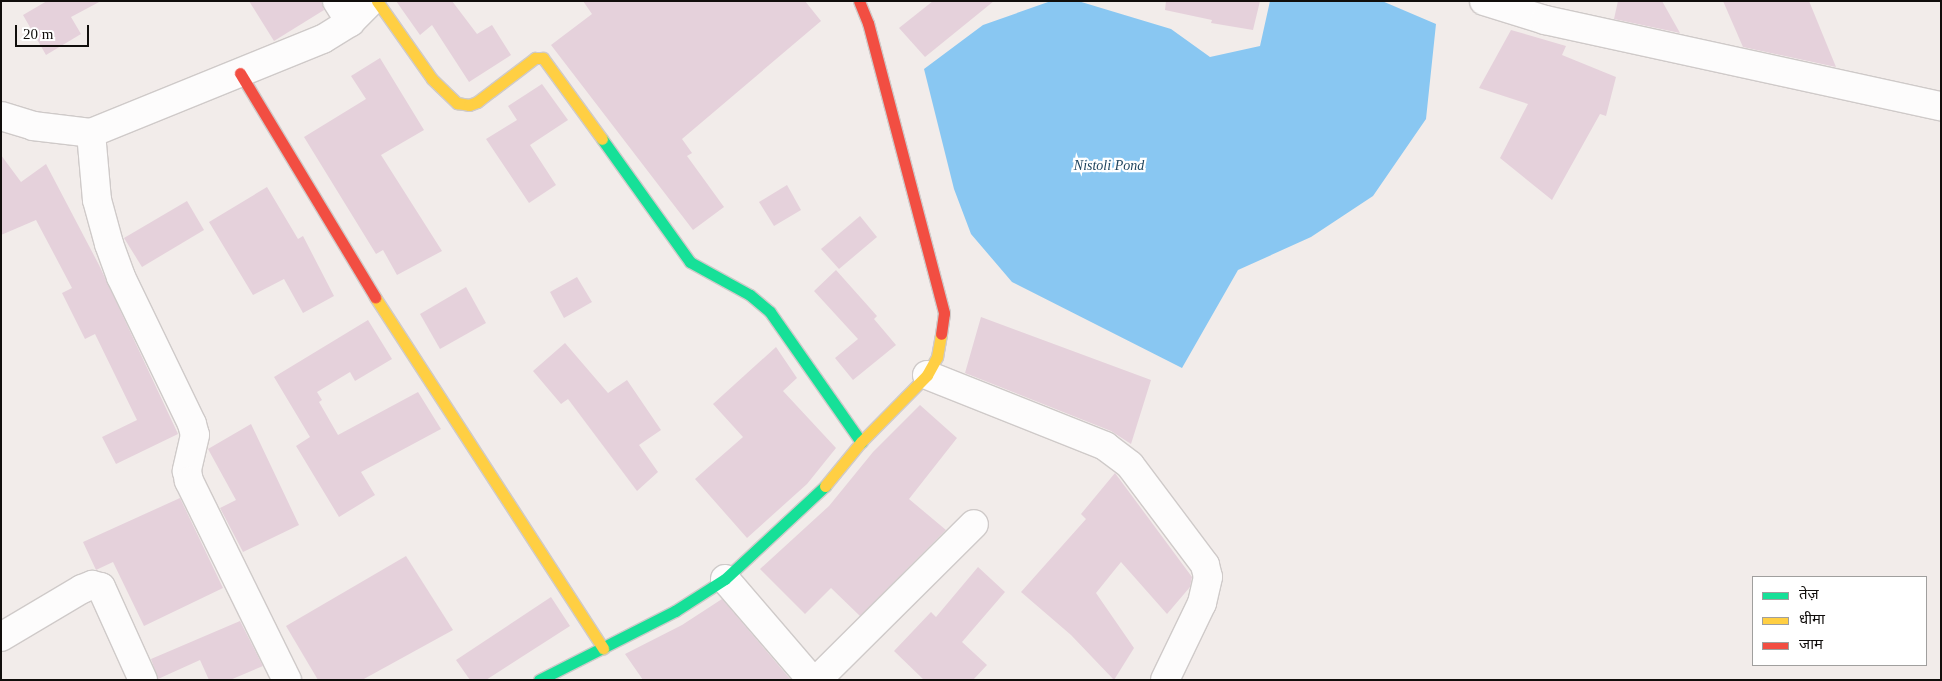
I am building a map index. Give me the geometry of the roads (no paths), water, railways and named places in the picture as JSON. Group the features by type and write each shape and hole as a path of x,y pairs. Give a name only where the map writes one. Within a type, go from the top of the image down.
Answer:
{"street":[{"path":"1,116 34,126 91,133 323,39 344,12 371,1"},
{"path":"377,1 432,79 457,103 469,105 477,102 535,58 543,58 690,262 750,295 770,312 861,442"},
{"path":"539,680 701,597 725,579 818,495 861,442 927,375 937,357 944,313 868,23 859,1"},
{"path":"1484,1 1545,20 1941,106"},
{"path":"240,73 340,243 603,648"},
{"path":"91,133 97,200 109,244 121,277 192,424 195,435 187,471 189,481 287,680"},
{"path":"927,375 1106,446 1130,465 1205,565 1208,577 1202,603 1165,680"},
{"path":"817,680 974,524"},
{"path":"725,579 812,680"},
{"path":"1,637 82,589 92,585 101,587 143,680"}],"water":[{"name":"Nistoli Pond","path":"1051,1 1078,1 1171,29 1210,57 1260,46 1270,1 1382,1 1436,24 1426,119 1373,196 1311,237 1238,270 1182,368 1012,282 971,234 954,189 924,69 983,25"}]}
